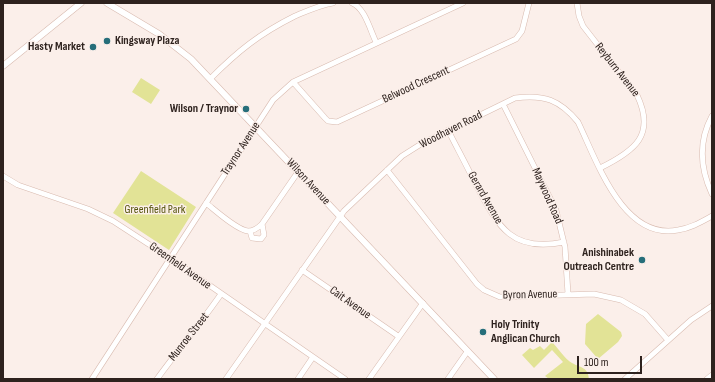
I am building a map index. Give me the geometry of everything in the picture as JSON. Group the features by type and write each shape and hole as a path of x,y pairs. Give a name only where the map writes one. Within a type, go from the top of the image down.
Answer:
{"street":[{"path":"3,66 81,3"},
{"name":"Wilson Avenue","path":"107,3 172,42 256,126 494,379"},
{"path":"210,79 230,60 265,32 307,11 324,4 333,3"},
{"path":"352,3 361,10 376,42"},
{"name":"Traynor Avenue","path":"92,379 273,100 293,82 376,42 463,3"},
{"name":"Belwood Crescent","path":"293,82 328,121 337,122 516,39 522,31 529,3"},
{"name":"Reyburn Avenue","path":"576,3 583,26 637,95 643,107 645,117 643,134 635,147 621,158 600,168"},
{"name":"Woodhaven Road","path":"226,379 340,216 387,170 408,152 448,130 515,98 530,96 548,99 562,105 578,122 600,168 620,204 627,213 644,225 660,230 677,231 691,227 712,216"},
{"name":"Maywood Road","path":"503,104 556,210 564,242 568,294"},
{"path":"712,116 705,134 702,157 704,174 712,194"},
{"name":"Gerard Avenue","path":"448,130 485,202 501,227 507,233 527,242 548,245 564,242"},
{"name":"Byron Avenue","path":"387,170 477,284 484,290 500,297 594,294 621,300 645,314 667,339"},
{"path":"250,231 262,224 298,172"},
{"name":"Greenfield Avenue","path":"3,176 36,192 95,212 113,221 170,258 345,379"},
{"path":"206,203 239,227 250,231"},
{"path":"250,231 252,238 261,239 264,235 262,224"},
{"name":"Cait Avenue","path":"302,270 398,336"},
{"name":"Munroe Street","path":"157,379 173,356 200,324 221,294"},
{"path":"369,379 398,336 423,303"},
{"path":"625,379 667,339 712,306"},
{"path":"448,379 468,352"},
{"path":"298,379 313,357"},
{"path":"707,379 712,375"}],"green space":[{"path":"141,78 160,90 151,104 132,92"},
{"name":"Greenfield Park","path":"141,171 196,207 169,250 113,213"},
{"path":"598,314 621,332 622,336 618,342 598,359 585,344 586,324"},
{"path":"552,342 569,361 586,370 589,379 549,379 545,376 563,362 552,350 534,368 522,355 530,348 533,350 540,346 544,350"}],"place":[{"name":"Kingsway Plaza","path":"107,41"},
{"name":"Hasty Market","path":"93,47"},
{"name":"Wilson / Traynor","path":"246,109"},
{"name":"Anishinabek Outreach Centre","path":"642,260"},
{"name":"Holy Trinity Anglican Church","path":"483,332"}]}
